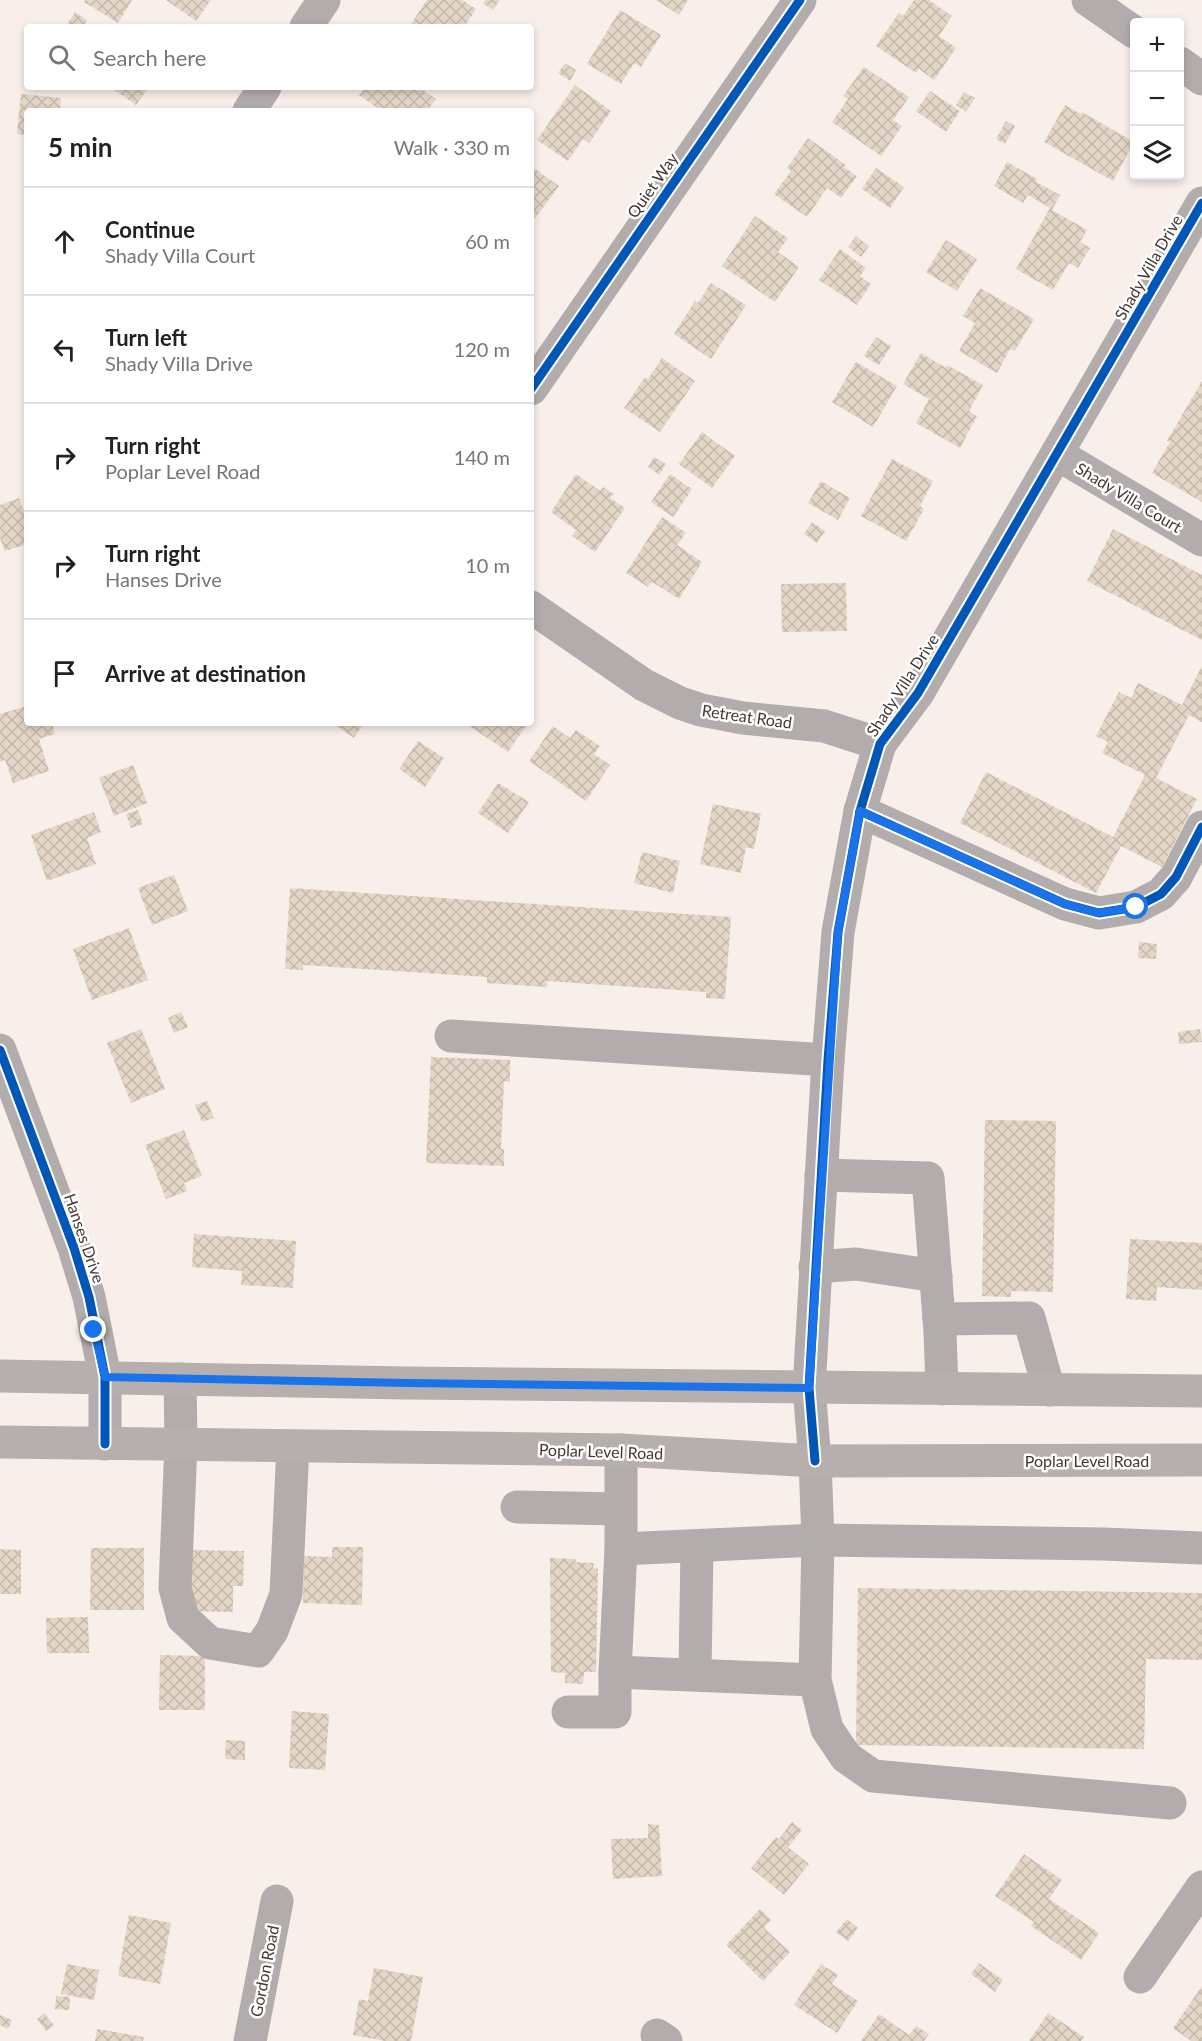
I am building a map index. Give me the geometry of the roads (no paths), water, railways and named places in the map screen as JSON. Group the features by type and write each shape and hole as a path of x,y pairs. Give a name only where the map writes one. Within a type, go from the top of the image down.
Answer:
{"main road":[{"path":"0,1376 407,1383 1202,1391"},
{"name":"Poplar Level Road","path":"0,1442 621,1450 815,1461 1202,1460"}],"street":[{"path":"308,24 324,0"},
{"name":"Quiet Way","path":"534,385 800,0"},
{"path":"1088,0 1130,29"},
{"path":"1184,66 1202,79"},
{"path":"251,108 264,90"},
{"name":"Shady Villa Drive","path":"1170,1803 873,1776 846,1757 828,1730 815,1680 818,1540 809,1388 828,1060 838,932 860,811 880,744 918,693 1202,203"},
{"name":"Shady Villa Court","path":"1057,454 1202,540"},
{"name":"Retreat Road","path":"534,610 644,685 680,703 701,710 743,718 824,726 880,744"},
{"path":"860,811 1065,904 1098,913 1136,907 1161,894 1176,877 1202,827"},
{"path":"451,1036 828,1060"},
{"name":"Hanses Drive","path":"0,1050 74,1248 89,1297 105,1377 105,1444"},
{"path":"821,1175 928,1178 942,1389"},
{"path":"815,1267 856,1264 936,1276"},
{"path":"939,1319 1029,1317 1049,1390"},
{"path":"180,1379 181,1444 175,1588 183,1618 210,1643 258,1651 272,1631 286,1594 293,1446"},
{"path":"568,1712 615,1712 621,1550 621,1450"},
{"path":"517,1507 620,1509"},
{"path":"621,1550 818,1540 1202,1548"},
{"path":"695,1674 698,1545"},
{"path":"615,1672 815,1680"},
{"path":"1140,1977 1202,1887"},
{"name":"Gordon Road","path":"250,2041 277,1901"}]}
